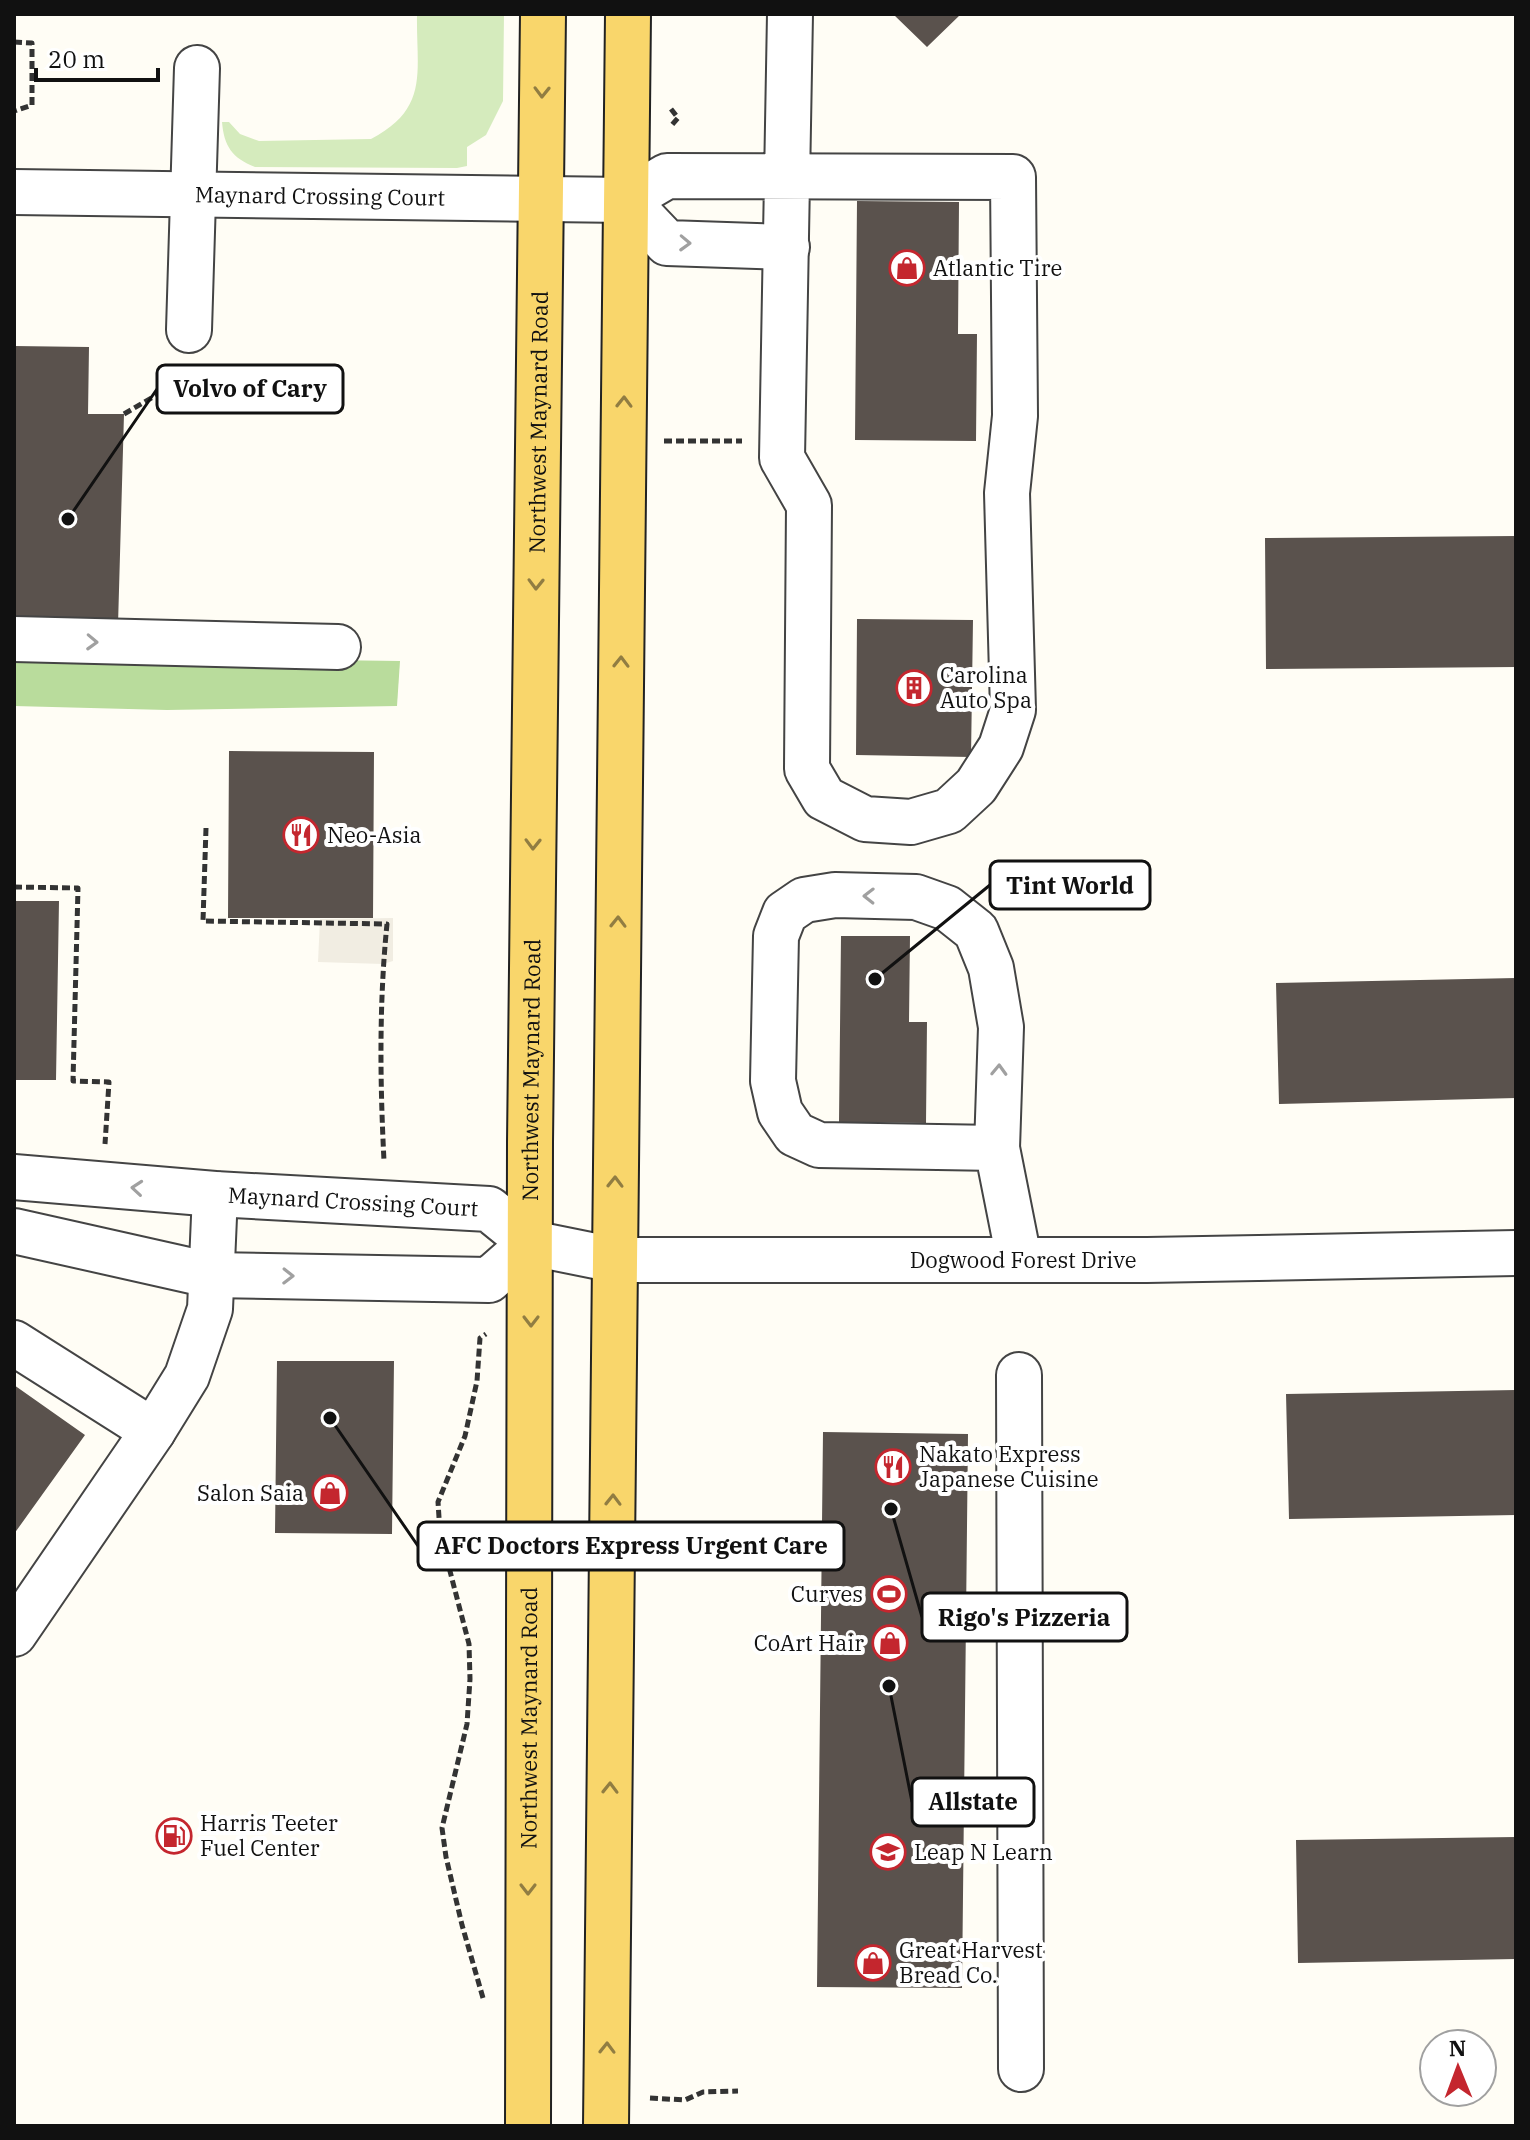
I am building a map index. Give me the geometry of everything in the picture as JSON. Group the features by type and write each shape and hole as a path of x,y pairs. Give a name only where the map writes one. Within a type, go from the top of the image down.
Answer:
{"main road":[{"name":"Northwest Maynard Road","path":"528,2126 530,1142 543,14"},
{"path":"606,2126 628,14"}],"street":[{"path":"787,247 667,243 626,200 667,176 787,176 1013,177 1015,416 1007,493 1013,710 1001,747 976,786 949,811 911,822 865,819 824,798 807,769 809,505 782,458 787,247 787,176 790,14"},
{"path":"189,330 197,68"},
{"name":"Maynard Crossing Court","path":"14,192 626,200"},
{"path":"14,639 338,647"},
{"path":"997,1148 819,1145 795,1134 780,1112 773,1081 776,936 785,913 804,900 835,895 916,897 947,908 976,931 991,968 1001,1027 997,1148 1019,1259"},
{"name":"Maynard Crossing Court","path":"14,1177 215,1194 489,1209 531,1243"},
{"path":"14,1634 187,1376 210,1309 215,1194"},
{"path":"14,1231 210,1275 489,1280 531,1243"},
{"name":"Dogwood Forest Drive","path":"531,1243 615,1260 1189,1260 1516,1253"},
{"path":"14,1343 153,1431"},
{"path":"1019,1375 1021,2069"}],"path":[{"path":"14,42 32,43 32,105 14,111"},
{"path":"124,414 160,393"},
{"path":"675,441 743,441 782,458"},
{"path":"206,828 203,921 387,924 380,1093 384,1166"},
{"path":"14,887 78,888 73,1081 109,1082 104,1149"},
{"path":"480,1338 477,1381 465,1436 438,1502 440,1533 469,1644 470,1679 467,1724 442,1828 462,1925 486,2009"},
{"path":"649,2097 685,2100 703,2092 738,2091"}],"green space":[{"path":"417,14 504,14 503,101 486,135 467,147 467,166 255,167 240,160 231,150 222,122 229,122 240,134 259,141 371,139 390,127 403,115 416,87"},
{"path":"176,658 400,661 397,706 167,710 14,706 14,660"}],"shaded area":[{"path":"393,918 393,961 383,964 318,962 320,919"}],"building":[{"path":"893,14 961,14 927,47"},
{"name":"Atlantic Tire","path":"857,201 959,202 958,334 977,334 976,441 855,440"},
{"path":"14,346 89,347 88,414 124,414 118,625 14,623"},
{"path":"1516,536 1516,667 1266,669 1265,538"},
{"name":"Carolina Auto Spa","path":"857,619 973,620 971,757 856,755"},
{"name":"Neo-Asia","path":"229,751 374,752 373,918 228,918"},
{"path":"14,901 59,901 56,1080 14,1080"},
{"path":"841,936 910,936 909,1022 927,1022 926,1123 839,1122"},
{"path":"1516,978 1516,1098 1279,1104 1276,983"},
{"path":"277,1361 394,1361 392,1534 275,1533"},
{"path":"14,1385 85,1435 14,1534"},
{"path":"1516,1390 1516,1515 1289,1519 1286,1394"},
{"path":"823,1432 968,1434 962,1988 817,1987"},
{"path":"1516,1837 1516,1959 1298,1963 1296,1840"}],"place":[{"name":"Atlantic Tire","path":"907,268"},
{"name":"Volvo of Cary","path":"68,519"},
{"name":"Carolina Auto Spa","path":"914,688"},
{"name":"Neo-Asia","path":"301,835"},
{"name":"Tint World","path":"875,979"},
{"name":"AFC Doctors Express Urgent Care","path":"330,1418"},
{"name":"Nakato Express Japanese Cuisine","path":"893,1467"},
{"name":"Salon Saia","path":"330,1493"},
{"name":"Rigo's Pizzeria","path":"891,1509"},
{"name":"Curves","path":"889,1594"},
{"name":"CoArt Hair","path":"890,1643"},
{"name":"Allstate","path":"889,1686"},
{"name":"Harris Teeter Fuel Center","path":"174,1836"},
{"name":"Leap N Learn","path":"888,1852"},
{"name":"Great Harvest Bread Co.","path":"873,1963"}]}
